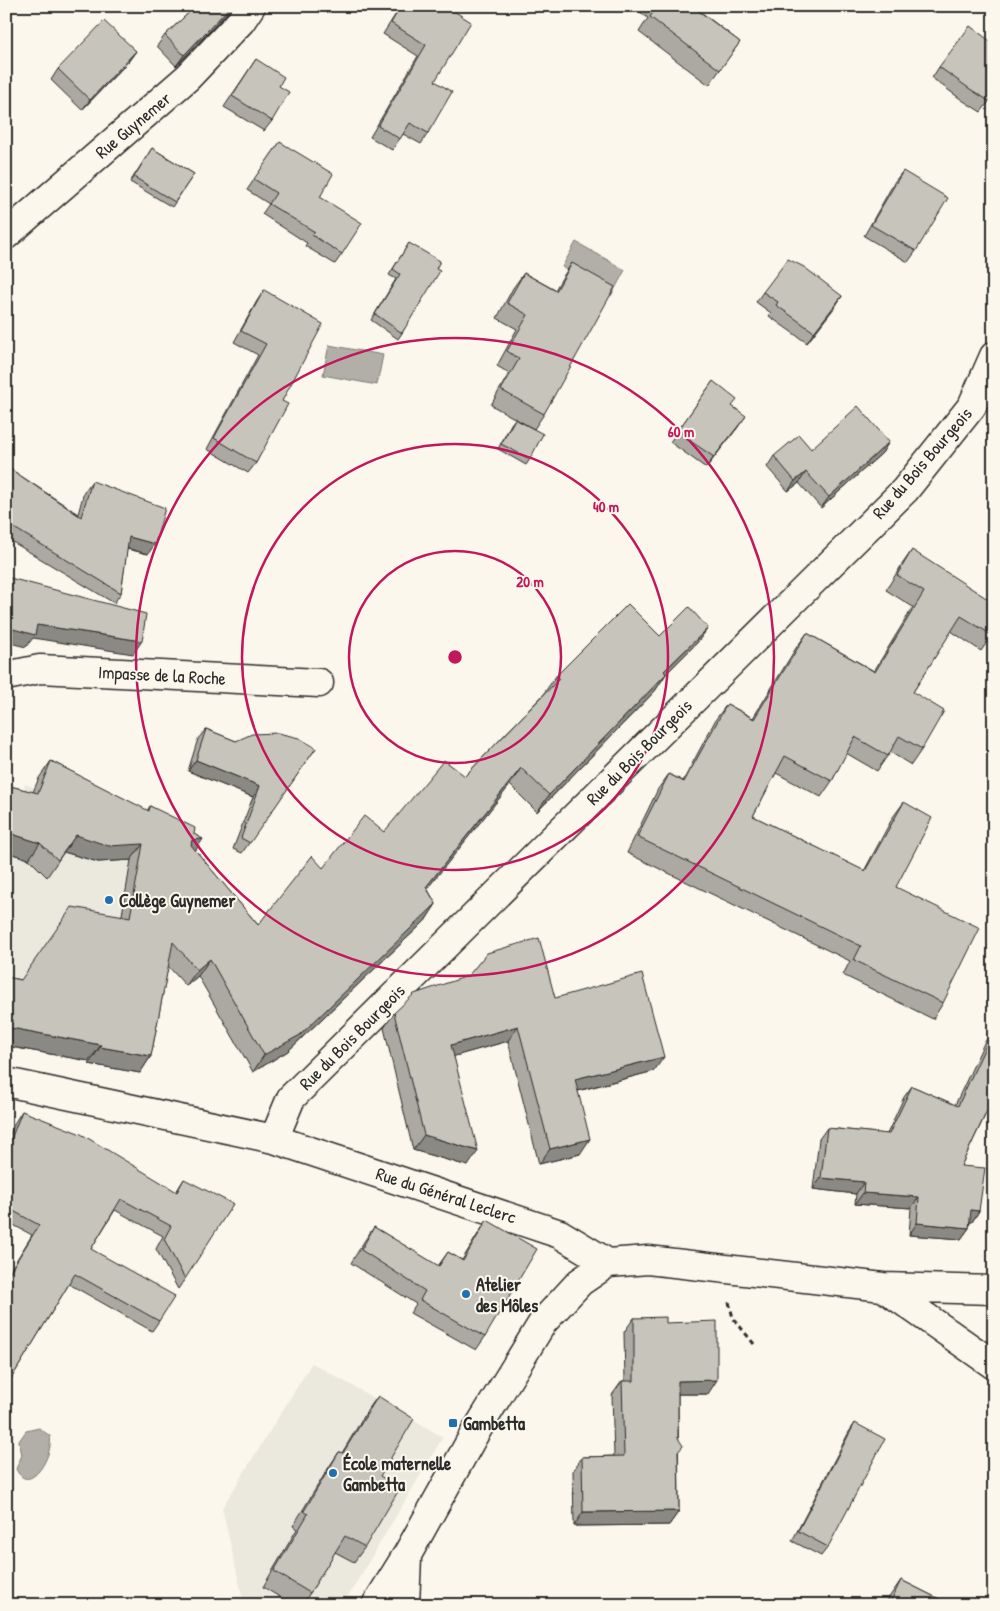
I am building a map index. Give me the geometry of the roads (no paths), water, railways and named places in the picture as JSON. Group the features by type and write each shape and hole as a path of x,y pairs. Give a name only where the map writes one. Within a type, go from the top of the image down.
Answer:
{"street":[{"name":"Rue Guynemer","path":"6,235 188,77 241,21 251,6"},
{"name":"Rue du Bois Bourgeois","path":"274,1139 291,1098 904,490 972,406 994,356"},
{"name":"Impasse de la Roche","path":"6,676 40,669 319,684"},
{"name":"Rue du Général Leclerc","path":"6,1082 274,1139 560,1234 608,1263"},
{"path":"376,1605 407,1555 475,1433 543,1322 580,1282 608,1263 648,1260 884,1287 994,1290"},
{"path":"884,1287 994,1365"},
{"path":"405,1605 407,1555"}],"place":[{"name":"Collège Guynemer","path":"109,900"},
{"name":"Atelier des Môles","path":"466,1294"},
{"name":"Gambetta","path":"453,1423"},
{"name":"École maternelle Gambetta","path":"333,1473"}]}
